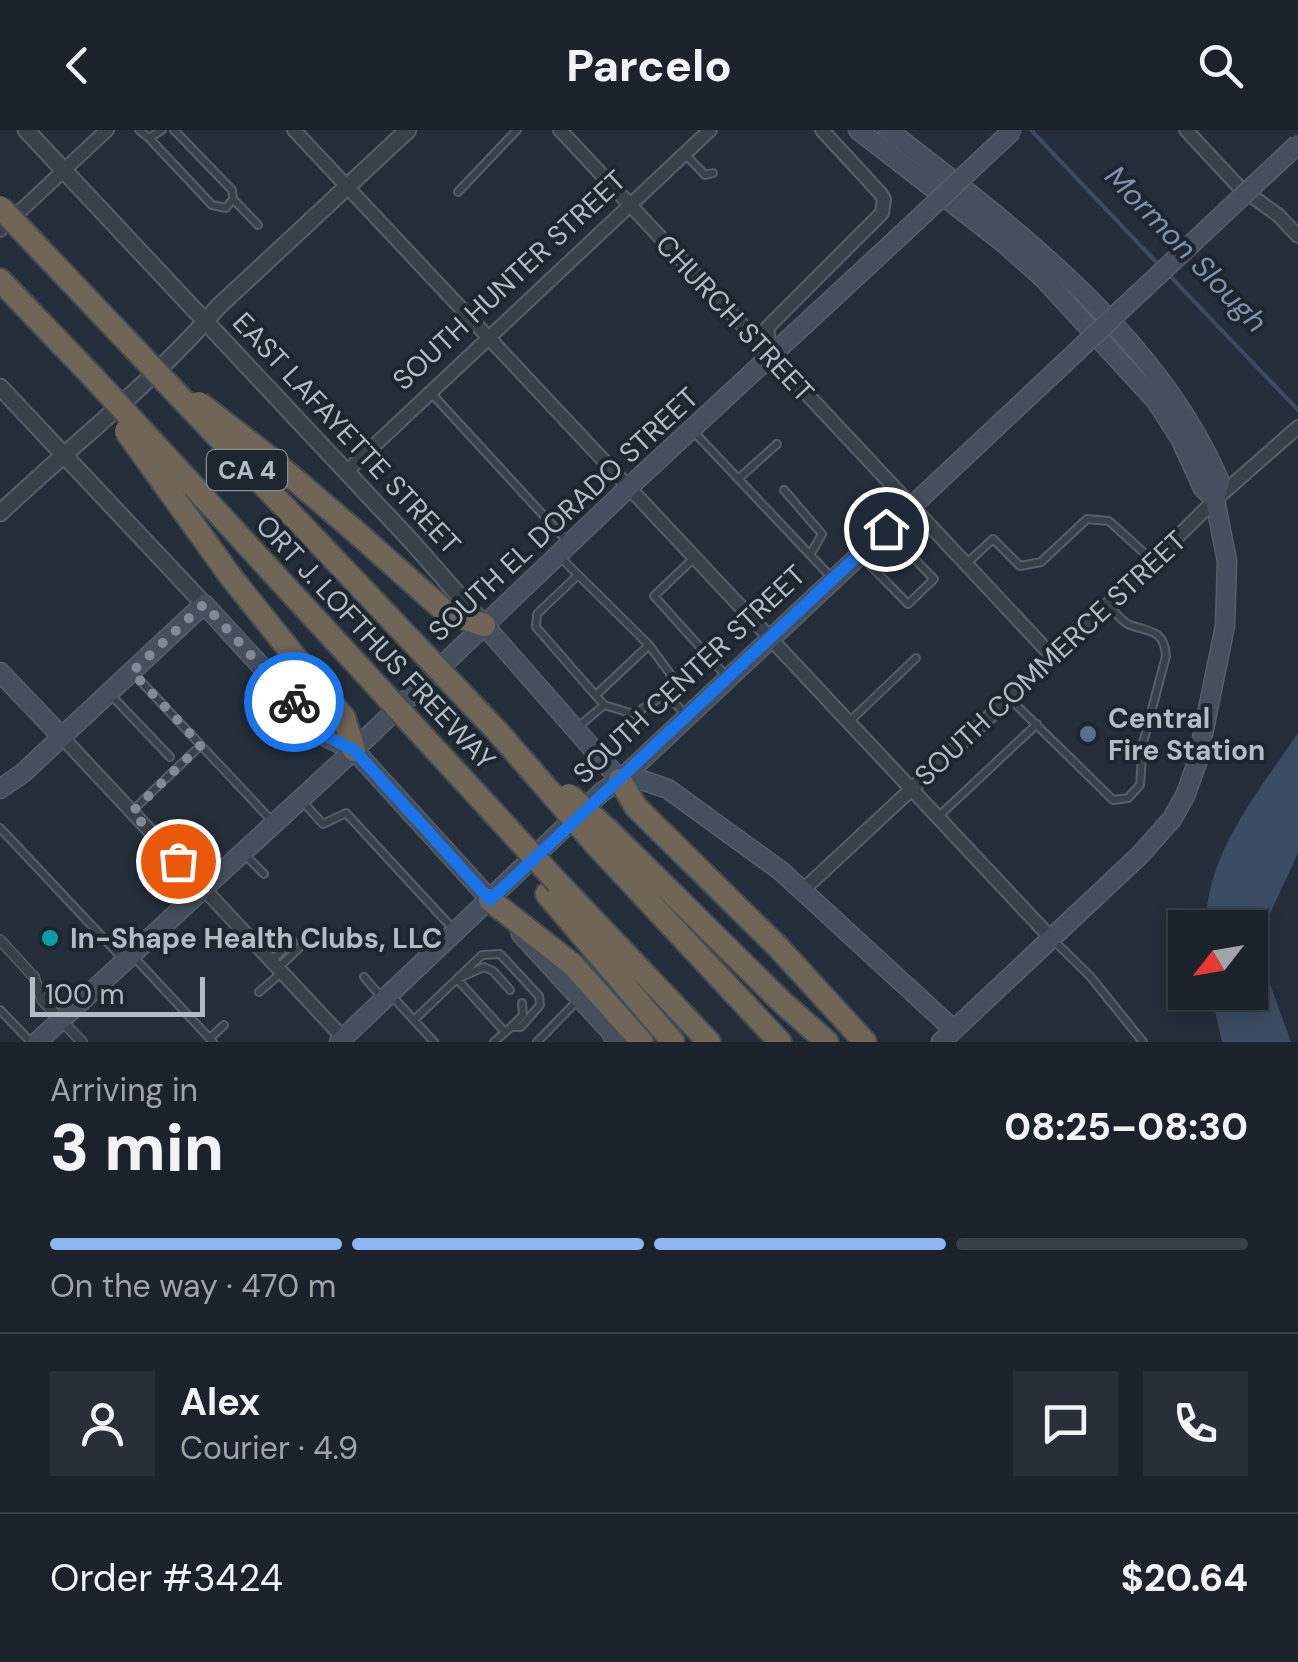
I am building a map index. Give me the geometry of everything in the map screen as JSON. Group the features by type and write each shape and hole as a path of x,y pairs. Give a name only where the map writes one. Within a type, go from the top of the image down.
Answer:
{"highway":[{"name":"ORT J. LOFTHUS FREEWAY","path":"0,208 604,840"},
{"name":"ORT J. LOFTHUS FREEWAY","path":"0,280 336,644 552,888"},
{"path":"136,354 266,455 446,612 484,625"},
{"path":"93,377 133,442 230,578 344,718 354,750"},
{"path":"620,780 636,807 778,947 865,1042"},
{"name":"CA 4","path":"604,840 780,1042"},
{"name":"CA 4","path":"604,840 827,1042"},
{"path":"552,888 673,1042"},
{"name":"CA 4","path":"552,888 709,1042"},
{"path":"490,900 573,965 642,1042"}],"main road":[{"path":"858,130 1043,278 1156,401 1180,438 1203,488 1215,500"},
{"path":"620,780 639,779 668,789 803,890 954,1038 1164,830 1186,796 1220,658 1228,585 1224,539 1215,500 1220,482 1203,442 1185,411 1106,320 1026,238 888,130"},
{"name":"SOUTH EL DORADO STREET","path":"34,1042 354,750 628,488 1014,130"},
{"name":"SOUTH CENTER STREET","path":"343,1041 602,792 620,780 1298,144"},
{"path":"0,789 23,773 204,604 326,736 354,750 616,1042"},
{"name":"EAST LAFAYETTE STREET","path":"484,625 620,780"},
{"path":"0,672 62,737"}],"street":[{"name":"EAST LAFAYETTE STREET","path":"26,130 484,625"},
{"path":"0,230 107,130"},
{"path":"294,130 1051,938"},
{"path":"0,512 408,130"},
{"name":"CHURCH STREET","path":"560,130 1052,656"},
{"name":"SOUTH HUNTER STREET","path":"346,472 710,130"},
{"path":"771,356 767,328 877,220 884,206 880,192 822,130"},
{"path":"1186,130 1239,187 1278,214 1298,236"},
{"path":"0,387 204,604"},
{"name":"SOUTH COMMERCE STREET","path":"803,890 1215,500 1298,427"},
{"path":"62,737 343,1041"},
{"path":"0,940 34,977 38,994 82,1042"}],"lane":[{"path":"139,130 212,205 226,208 233,200"},
{"path":"148,138 162,130"},
{"path":"174,130 232,190 233,200 258,225"},
{"path":"458,192 517,130"},
{"path":"684,153 705,175 714,173"},
{"path":"430,392 564,549 578,575 650,645 671,675 666,694 634,714 604,704 536,627 537,614 578,575"},
{"path":"692,429 833,579"},
{"path":"738,479 777,444"},
{"path":"784,490 822,534 810,555"},
{"path":"966,564 993,540 1020,566 1040,562 1088,519 1109,521 1154,561"},
{"path":"859,554 908,604 934,579 886,529"},
{"path":"695,557 654,596 728,678"},
{"path":"1008,697 1113,800 1128,798 1140,785 1143,744 1166,646 1154,632 1124,622 1108,605"},
{"path":"596,695 650,645"},
{"path":"848,722 916,658"},
{"path":"132,672 273,822"},
{"path":"110,693 170,757"},
{"path":"666,694 687,717"},
{"path":"576,730 604,704"},
{"path":"938,817 1037,724"},
{"path":"132,812 201,745"},
{"path":"299,798 322,824 346,814 456,932"},
{"path":"0,828 211,1040 224,1024"},
{"path":"241,851 264,874"},
{"path":"1051,938 1090,976 1143,1042"},
{"path":"260,992 292,941"},
{"path":"277,967 299,948"},
{"path":"414,1020 482,955 500,954 539,996 538,1011 521,1026 508,1029"},
{"path":"457,979 484,967 510,990"},
{"path":"364,977 434,1042"},
{"path":"457,979 508,1029"},
{"path":"536,1042 580,998"},
{"path":"494,1042 523,1015 522,1003"},
{"path":"0,1010 34,1042"}],"water":[{"path":"1298,733 1298,853 1268,918 1268,910 1207,910 1214,874 1224,849 1251,801"},
{"path":"1268,971 1291,1042 1222,1042 1215,1010 1268,1010"}],"waterway":[{"name":"Mormon Slough","path":"1031,130 1158,264"},
{"name":"Mormon Slough","path":"1168,274 1298,410"}],"way so far":[{"path":"178,861 132,812 201,745 132,672 204,604 294,702"}],"place":[{"name":"Central Fire Station","path":"1088,734"},
{"name":"In-Shape Health Clubs, LLC","path":"50,938"}],"route":[{"path":"294,702 326,736 354,750 490,900 886,529"}]}
